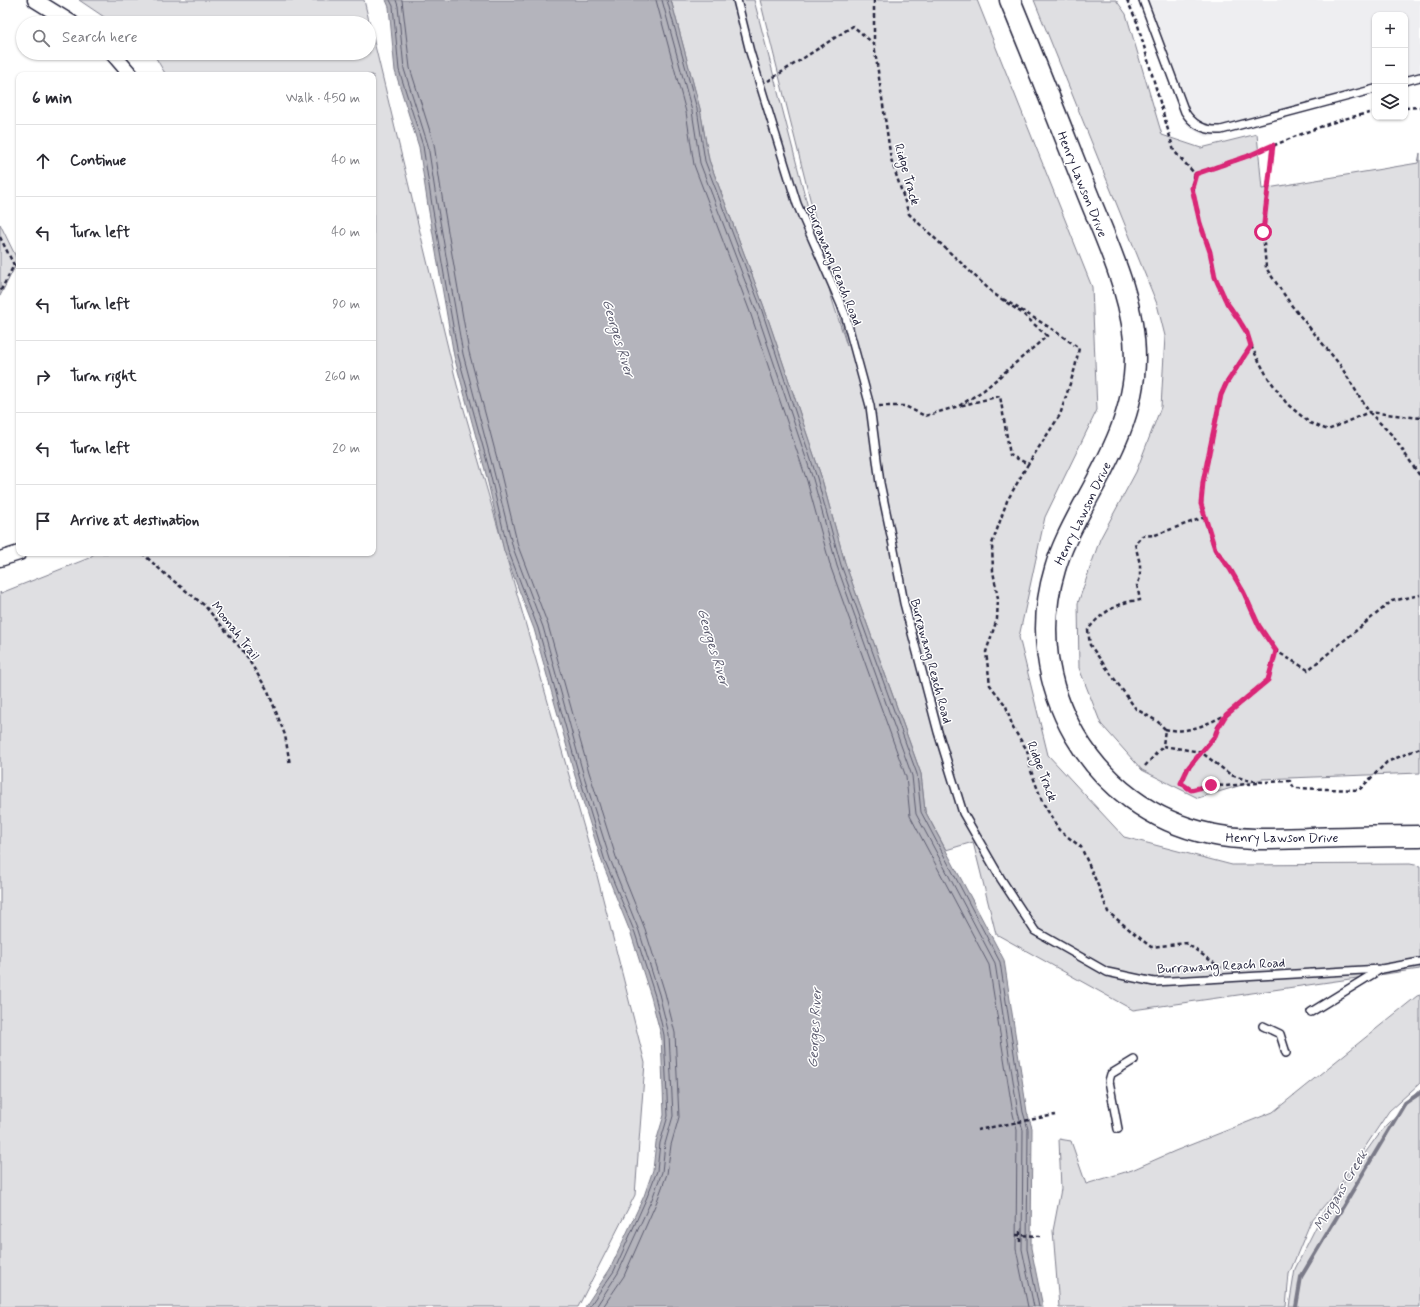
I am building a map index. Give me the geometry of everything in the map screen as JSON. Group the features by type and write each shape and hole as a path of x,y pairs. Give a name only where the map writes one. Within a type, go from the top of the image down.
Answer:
{"main road":[{"name":"Henry Lawson Drive","path":"1010,0 1116,267 1131,320 1135,349 1132,389 1124,423 1108,458 1067,538 1050,586 1046,620 1047,653 1054,687 1066,720 1085,752 1116,786 1148,809 1190,829 1222,836 1252,839 1420,836"}],"street":[{"path":"35,0 61,16"},
{"path":"118,60 128,72"},
{"path":"0,559 16,554"}],"lane":[{"name":"Burrawang Reach Road","path":"737,0 750,52 797,204 845,314 870,406 880,483 904,603 938,732 962,813 1001,879 1035,931 1106,972 1154,982 1381,969 1420,962"},
{"path":"1143,0 1186,112 1194,123 1200,127 1212,131 1221,130 1372,90"},
{"path":"1408,80 1420,77"},
{"path":"1312,1012 1381,969"},
{"path":"1263,1026 1280,1034 1286,1053"},
{"path":"1118,1129 1109,1081 1111,1074 1134,1060"}],"path":[{"name":"Ridge Track","path":"874,0 874,44 891,159 909,214 994,294 1022,312 1047,336 984,390 959,406"},
{"path":"1127,0 1137,22 1174,151 1196,174"},
{"path":"761,86 853,26 874,44"},
{"path":"1408,108 1420,107"},
{"path":"1196,174 1248,156 1305,132 1351,116 1372,112"},
{"path":"1273,145 1263,232 1266,268 1292,306 1340,366 1369,412 1393,436 1420,476"},
{"path":"1196,174 1192,188 1200,223 1210,252 1215,277 1227,303 1247,333 1251,346 1267,376 1287,404 1310,423 1328,430 1369,412 1420,418"},
{"path":"0,236 14,265 0,292"},
{"name":"Ridge Track","path":"994,294 1046,325 1079,348 1060,415 1028,464 1007,501 992,544 993,571 998,599 997,618 986,652 990,685 1006,706 1013,728 1027,750 1031,772 1042,801 1059,830 1081,847 1108,912 1151,947 1186,943 1233,978"},
{"path":"1251,346 1226,384 1221,395 1203,482 1201,504 1215,549 1230,569 1244,593 1259,626 1276,651 1308,670 1392,600 1420,595"},
{"path":"870,406 905,406 925,416 1000,396 1010,455 1028,464"},
{"path":"1204,517 1155,535 1142,536 1135,544 1140,564 1140,578 1137,585 1140,600 1124,602 1094,621 1088,630 1090,645 1136,709 1157,721 1165,729 1174,731 1191,730 1226,715 1268,680 1276,651"},
{"name":"Moonah Trail","path":"145,556 204,605 244,651 268,691 285,735 290,765"},
{"path":"1226,715 1215,736 1188,768 1181,783 1191,790 1211,785 1226,786 1290,781 1294,788 1359,790 1386,762 1420,748"},
{"path":"1145,766 1163,746 1165,729"},
{"path":"1163,746 1201,752 1231,775 1248,780 1263,782"},
{"path":"977,1130 1055,1115"},
{"path":"1020,1229 1020,1242"},
{"path":"1016,1235 1040,1236"}],"shaded area":[{"path":"79,0 364,0 368,16 103,16"},
{"path":"671,0 754,0 831,296 847,346 760,0 977,0 1092,287 1097,410 1045,517 1019,637 1048,755 1124,837 1232,865 1410,864 1420,866 1420,969 1133,1010 996,934 973,842 946,850 925,811 921,774 845,563 821,476 764,307 709,160 700,109"},
{"path":"1034,0 1116,0 1126,14 1162,135 1201,148 1257,134 1262,189 1418,163 1420,153 1420,773 1262,779 1198,798 1142,770 1101,724 1079,668 1078,603 1100,539 1136,472 1161,407 1165,336 1157,304"},
{"path":"1140,0 1420,0 1420,81 1408,84 1408,12 1372,12 1372,94 1210,137 1204,136 1190,128 1186,124 1181,114"},
{"path":"376,50 457,385 591,852 645,1063 635,1195 578,1307 0,1307 0,592 1,593 91,556 376,556 376,72 164,72 157,60 376,60"},
{"path":"0,224 16,257 16,265 0,296"},
{"path":"1420,995 1420,1083 1389,1111 1334,1194 1311,1221 1289,1274 1286,1307 1059,1307 1053,1231 1061,1189 1059,1139 1071,1141 1086,1184 1132,1170 1175,1151 1273,1112"},
{"path":"1420,1089 1420,1307 1289,1307 1295,1269 1325,1209 1378,1135"}],"water":[{"name":"Georges River","path":"386,0 671,0 700,109 709,160 764,307 821,476 845,563 921,774 925,811 1004,960 1027,1112 1032,1128 1031,1248 1043,1307 585,1307 610,1269 644,1196 653,1170 656,1142 664,1115 661,1035 651,997 631,934 602,862 575,776 534,629 504,551 485,470 454,356 419,147 395,71 389,7"}],"waterway":[{"name":"Morgans Creek","path":"1296,1307 1301,1277 1405,1103 1420,1093"}],"route":[{"path":"1211,785 1191,790 1181,783 1188,768 1215,736 1226,715 1268,680 1276,651 1259,626 1244,593 1230,569 1215,549 1201,504 1203,482 1221,395 1226,384 1251,346 1247,333 1227,303 1215,277 1210,252 1200,223 1192,188 1196,174 1248,156 1273,145 1263,232"}]}
